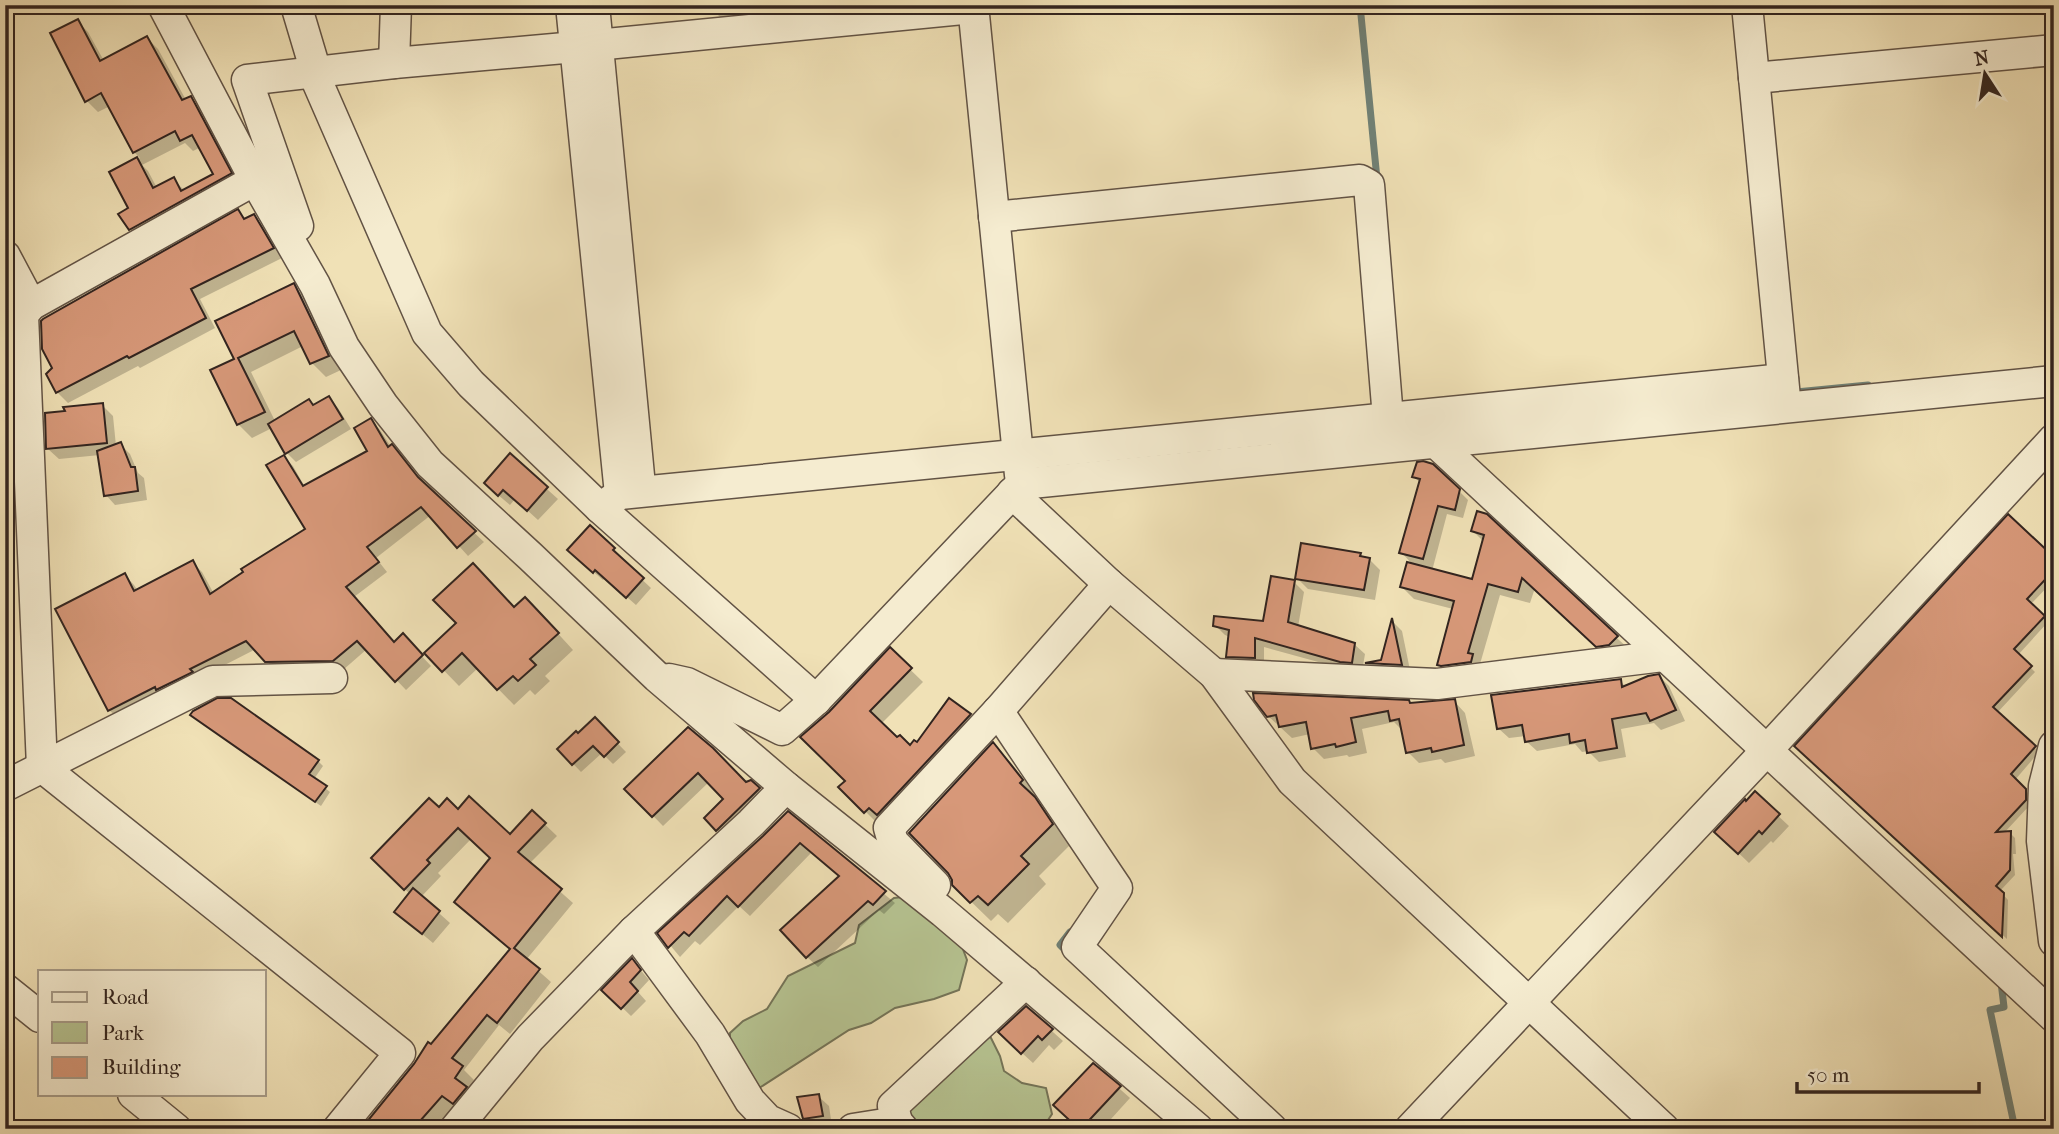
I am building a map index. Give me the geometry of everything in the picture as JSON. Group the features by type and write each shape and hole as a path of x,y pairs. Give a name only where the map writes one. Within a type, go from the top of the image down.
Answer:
{"street":[{"path":"163,5 254,180 315,285 344,347 383,405 430,464 657,677 786,787 943,912 1198,1129"},
{"path":"296,5 315,72 427,332 471,384 620,498 816,700"},
{"path":"394,63 396,5"},
{"path":"571,5 587,46"},
{"path":"594,5 587,46 620,498"},
{"path":"1747,5 1786,409"},
{"path":"283,230 298,226 247,80 394,63 973,7 1018,454 1017,489 1109,584 1214,674 1292,781 1664,1129"},
{"path":"1754,78 2054,50"},
{"path":"254,180 31,305 23,316 42,767 400,1053 338,1129"},
{"path":"994,217 1360,180 1369,185 1388,418"},
{"path":"5,256 31,305"},
{"path":"620,498 1018,454 1783,379"},
{"path":"657,677 687,682 782,730 816,700 1017,489 1435,442 2054,381"},
{"path":"1410,1129 1767,750 2054,439"},
{"path":"1435,442 2054,1017"},
{"path":"943,912 947,897 893,842 889,828 998,711 1109,584"},
{"path":"1214,674 1437,684 1664,656"},
{"path":"5,786 214,681 332,678"},
{"path":"998,711 1117,888 1077,947 1272,1129"},
{"path":"2054,746 2044,786 2042,841 2054,941"},
{"path":"454,1129 530,1038 634,931 786,787"},
{"path":"634,931 710,1034 750,1101 768,1121 789,1129"},
{"path":"853,1129 897,1126 892,1106 1026,982"},
{"path":"5,989 38,1015"},
{"path":"135,1096 176,1129"}],"green space":[{"path":"903,897 961,944 967,960 959,990 895,1008 871,1023 849,1030 753,1092 730,1048 730,1033 743,1021 767,1009 788,976 855,943 859,925 894,898"},
{"path":"985,1026 1000,1056 1004,1071 1022,1083 1046,1088 1052,1114 1042,1129 911,1129 902,1118"}],"building":[{"path":"78,19 100,61 147,36 182,100 191,96 232,173 129,230 118,214 128,208 109,172 137,157 153,188 174,177 181,191 213,174 192,135 180,141 175,131 133,153 101,93 85,102 50,33"},
{"path":"238,209 244,219 254,214 274,248 191,289 206,318 56,393 46,374 52,368 42,349 41,321"},
{"path":"294,283 329,356 310,364 294,331 238,358 265,412 237,425 210,370 234,359 215,321"},
{"path":"329,396 343,419 285,454 268,424 309,399 313,405"},
{"path":"103,403 107,443 46,449 45,413 65,411 63,407"},
{"path":"371,418 388,447 392,444 418,477 476,531 457,548 421,507 367,547 379,562 346,587 394,642 403,633 423,655 395,682 357,641 333,661 265,662 246,641 190,669 193,672 156,690 155,687 108,711 55,609 125,573 134,591 193,560 210,594 243,572 241,569 305,529 266,465 284,455 303,486 367,451 354,428"},
{"path":"121,442 131,467 135,467 138,491 104,496 97,451"},
{"path":"510,453 548,487 527,511 503,490 498,496 484,483"},
{"path":"1417,462 1433,464 1460,489 1455,510 1438,506 1423,559 1399,553 1420,479 1412,477"},
{"path":"1477,511 1487,514 1618,636 1609,645 1596,647 1522,578 1518,592 1488,584 1468,653 1473,654 1471,662 1437,665 1454,601 1400,587 1407,562 1472,579 1484,535 1471,531"},
{"path":"2008,514 2054,557 2054,570 2027,599 2045,616 2014,649 2032,666 1993,707 2036,746 2011,774 2026,789 2026,800 1996,832 2011,831 2010,870 1996,886 2004,893 2002,937 1794,746"},
{"path":"590,525 644,578 626,598 595,570 593,573 567,550"},
{"path":"1301,543 1361,553 1360,556 1370,558 1364,590 1295,579"},
{"path":"473,563 514,607 525,597 559,633 530,659 536,665 518,681 513,676 497,690 462,653 442,672 424,653 456,623 433,600"},
{"path":"1271,576 1295,580 1288,622 1355,643 1352,663 1255,638 1255,658 1226,657 1229,630 1213,626 1214,616 1263,621"},
{"path":"1392,618 1402,665 1365,663 1381,660"},
{"path":"890,647 912,668 870,711 897,737 900,735 910,745 914,740 917,742 949,698 971,714 877,815 869,808 864,813 838,787 845,781 800,737 829,712"},
{"path":"1659,674 1676,710 1650,721 1646,713 1612,719 1617,748 1587,753 1585,740 1570,743 1569,734 1525,742 1522,725 1497,729 1491,695 1621,679 1622,687"},
{"path":"1253,693 1409,700 1410,703 1455,699 1464,745 1432,752 1431,748 1406,753 1399,719 1390,721 1388,711 1351,718 1356,742 1311,749 1306,722 1279,727 1276,715 1267,717 1254,700"},
{"path":"217,698 231,698 319,760 309,774 327,786 315,802 190,715"},
{"path":"595,717 619,742 604,757 593,746 572,765 557,749"},
{"path":"688,727 746,782 751,780 760,788 716,831 704,818 723,799 698,773 652,817 624,789"},
{"path":"993,742 1023,780 1020,783 1035,797 1053,824 1021,856 1029,864 988,905 978,896 970,903 952,885 948,873 909,833"},
{"path":"1755,791 1780,814 1762,834 1759,831 1738,854 1714,832"},
{"path":"469,796 510,834 532,810 546,823 518,852 562,889 514,948 540,969 497,1023 487,1015 452,1058 463,1066 455,1078 467,1087 453,1104 442,1096 413,1129 361,1129 414,1064 428,1042 431,1044 510,949 454,902 490,858 458,828 427,860 430,863 404,890 371,858 429,798 439,807 447,798 458,809"},
{"path":"788,811 886,891 873,905 868,901 806,958 780,930 839,876 800,843 738,907 727,896 689,936 684,932 668,948 657,933"},
{"path":"413,888 440,911 422,934 394,912"},
{"path":"632,958 641,970 630,982 638,991 621,1009 601,990"},
{"path":"1026,1006 1053,1029 1042,1040 1038,1036 1021,1054 998,1032"},
{"path":"1093,1063 1121,1086 1079,1129 1053,1105"},
{"path":"819,1094 823,1116 803,1119 797,1097"}],"waterway":[{"path":"1360,5 1377,179"},
{"path":"1796,392 1868,385"},
{"path":"1067,952 1060,945 1070,932"},
{"path":"2001,982 2004,1007 1990,1010 2015,1129"}]}
